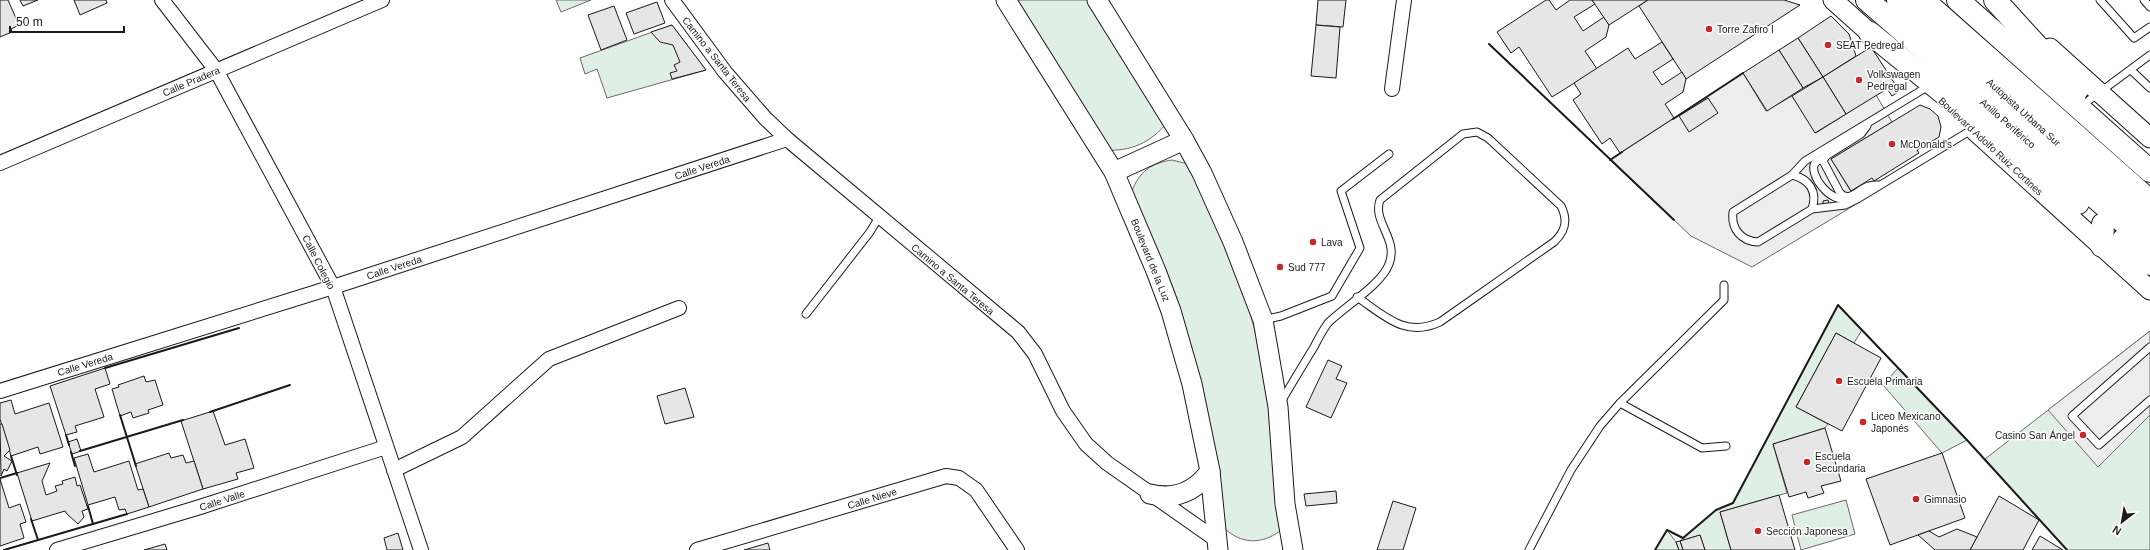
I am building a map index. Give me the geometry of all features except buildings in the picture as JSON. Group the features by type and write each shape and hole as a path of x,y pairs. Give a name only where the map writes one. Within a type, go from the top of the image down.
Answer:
{"highway":[{"name":"Anillo Periférico","path":"1867,0 1903,33 2150,245"},
{"name":"Autopista Urbana Sur","path":"1898,0 2150,223"},
{"name":"Autopista Urbana Sur","path":"1923,0 2150,201"},
{"path":"1958,0 2150,170"},
{"path":"1996,0 2094,97 2150,170"},
{"path":"1870,33 1972,121 2103,224 2150,264"},
{"path":"1903,33 1972,121"},
{"path":"2102,246 2103,224"}],"street":[{"name":"Calle Colegio","path":"162,0 216,70 333,287 421,550"},
{"name":"Calle Pradera","path":"0,163 382,0"},
{"name":"Camino a Santa Teresa","path":"672,0 734,83 787,139 1018,332 1036,354 1063,411 1077,434 1096,454 1218,545 1234,550"},
{"name":"Boulevard de la Luz","path":"1006,0 1114,172 1156,271 1171,310 1192,384 1210,471 1218,545"},
{"path":"1097,0 1184,140 1233,242 1263,320 1278,407 1285,504 1293,550"},
{"path":"1392,89 1404,0"},
{"name":"Boulevard Adolfo Ruiz Cortines","path":"1833,0 1927,87 1972,121 2150,290"},
{"path":"2094,97 2150,138"},
{"name":"Calle Vereda","path":"0,391 333,287 787,139"},
{"path":"1114,172 1184,140"},
{"path":"394,470 462,437 549,359 679,308"},
{"name":"Calle Valle","path":"57,550 200,507 386,447"},
{"path":"1150,494 1161,496 1181,494 1198,485 1210,471"},
{"name":"Calle Nieve","path":"697,550 946,476 959,478 976,490 1017,550"}],"lane":[{"path":"2100,0 2134,38 2150,27"},
{"path":"2144,0 2150,7"},
{"path":"2094,97 2150,55"},
{"path":"2131,70 2150,88"},
{"path":"1927,87 1805,161 1792,175 1733,212 1734,226 1746,240 1758,242 1812,209 1845,205 1881,184 1972,121"},
{"path":"1871,121 1861,134 1816,163 1814,168 1815,174 1828,195 1837,199 1850,197 1868,186 1881,184"},
{"path":"1278,407 1328,324 1384,273 1391,258 1391,242 1378,210 1380,200 1463,134 1477,132 1488,138 1560,206 1564,212 1565,226 1554,242 1433,326 1416,328 1398,325 1358,297"},
{"path":"1263,320 1281,316 1332,296 1360,248 1341,191 1389,154"},
{"path":"1826,156 1824,163 1840,193 1844,196 1850,197"},
{"path":"1792,175 1799,176 1811,186 1814,197 1812,209"},
{"path":"806,314 870,232 879,217"},
{"path":"1529,550 1584,448 1620,403 1724,300 1724,285"},
{"path":"2150,347 2072,416 2099,445 2150,400"},
{"path":"1620,403 1702,448 1726,446"}],"green space":[{"path":"556,0 591,0 561,12"},
{"path":"1014,0 1090,0 1167,123 1154,136 1140,144 1123,149 1105,150"},
{"path":"672,25 706,70 607,98 597,69 585,74 580,58"},
{"path":"1172,160 1188,164 1208,203 1234,264 1254,327 1260,352 1268,403 1280,531 1266,539 1251,541 1244,540 1224,528 1163,264 1132,191 1142,174 1152,166"},
{"path":"1838,305 1862,330 1854,343 1836,333 1796,407 1828,424 1825,428 1773,444 1787,493 1720,512 1731,550 1705,550 1700,535 1680,541 1716,510 1733,503"},
{"name":"Casino San Ángel","path":"2150,331 2150,550 2067,550 1985,459"},
{"path":"1898,368 1967,440 1942,453 1883,385"},
{"path":"1846,500 1855,534 1801,550 1792,515"},
{"path":"1667,530 1676,542 1679,550 1655,550"}],"shaded area":[{"path":"1743,73 1766,111 1792,96 1816,133 1876,95 1892,122 1831,159 1858,203 1752,267 1691,236 1610,160"},
{"path":"2150,331 2150,415 2098,467 2048,410"}],"wall":[{"path":"1489,44 1674,220"},
{"path":"1673,119 1743,73"},
{"path":"1610,160 1622,152"},
{"path":"1655,550 1667,530 1683,538 1716,510 1733,503 1838,305 1967,440 2067,550"},
{"path":"105,368 239,328"},
{"path":"210,412 290,385"},
{"path":"120,415 136,466"},
{"path":"80,451 183,420"},
{"path":"66,435 69,445"},
{"path":"71,452 75,466"},
{"path":"11,456 17,475"},
{"path":"0,478 17,473"},
{"path":"88,506 93,524"},
{"path":"4,550 127,514"},
{"path":"31,519 38,540"}],"place":[{"name":"Torre Zafiro I","path":"1709,29"},
{"name":"SEAT Pedregal","path":"1828,45"},
{"name":"Volkswagen Pedregal","path":"1859,80"},
{"name":"McDonald's","path":"1892,144"},
{"name":"Lava","path":"1313,242"},
{"name":"Sud 777","path":"1280,267"},
{"name":"Escuela Primaria","path":"1839,381"},
{"name":"Liceo Mexicano Japonés","path":"1863,422"},
{"name":"Casino San Ángel","path":"2083,435"},
{"name":"Escuela Secundaria","path":"1807,462"},
{"name":"Gimnasio","path":"1916,499"},
{"name":"Sección Japonesa","path":"1758,531"}]}
